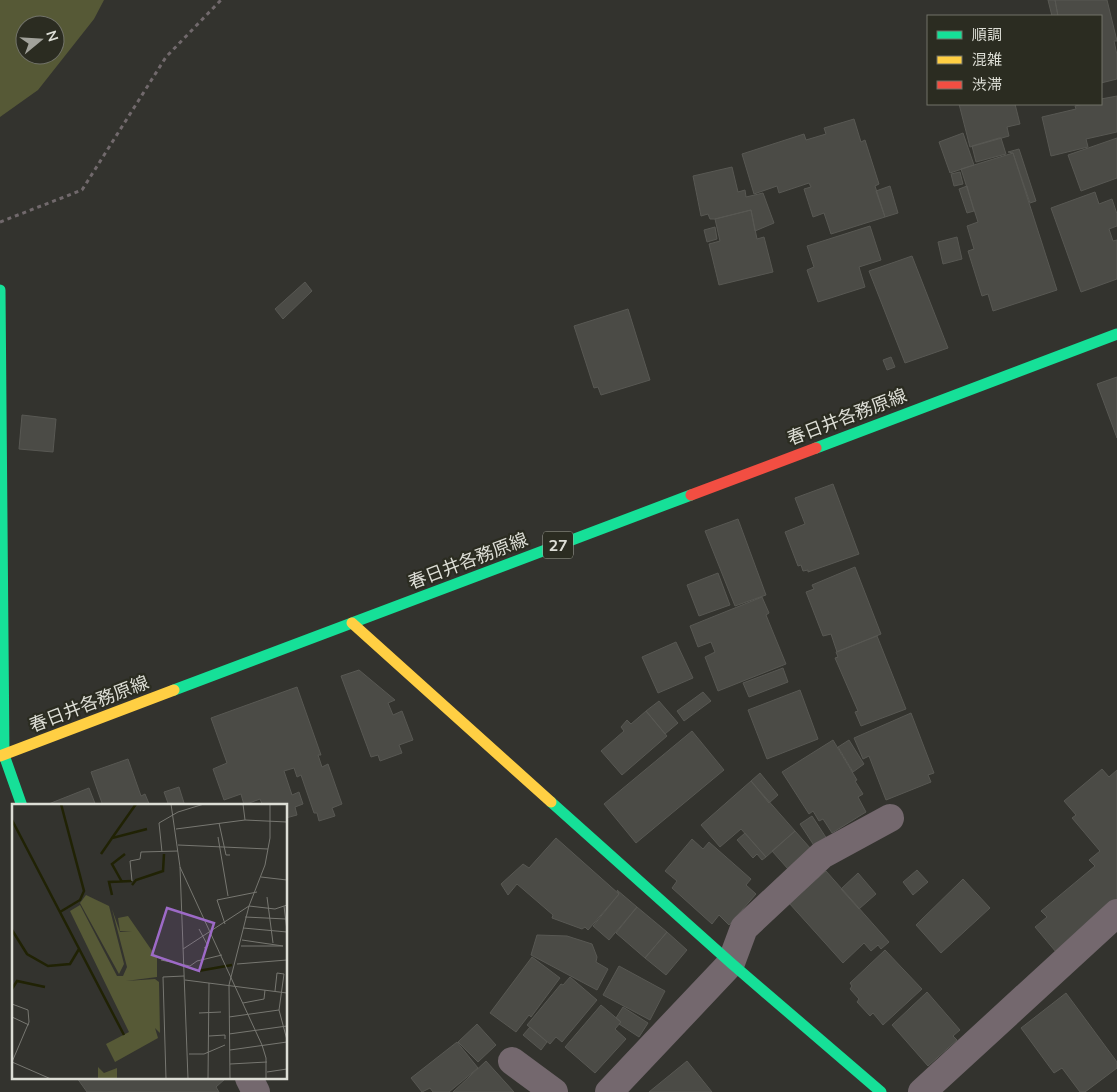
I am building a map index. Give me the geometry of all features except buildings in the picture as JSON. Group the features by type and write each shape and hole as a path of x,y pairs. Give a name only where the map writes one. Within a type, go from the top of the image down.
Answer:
{"street":[{"path":"0,290 2,755 21,804"},
{"name":"春日井各務原線","path":"2,755 1117,334"},
{"path":"352,623 731,962 881,1092"},
{"path":"609,1092 731,962 744,928 822,855 890,818"},
{"path":"922,1092 1117,913"},
{"path":"512,1060 554,1092"},
{"path":"250,1080 256,1092"}],"path":[{"path":"0,222 82,190 166,57 221,0"}],"green space":[{"path":"0,0 104,0 94,19 65,56 65,15 15,15 15,65 58,65 38,90 0,117"}],"traffic: fast":[{"path":"0,290 4,755 21,804"},
{"path":"816,448 1117,334"},
{"path":"174,690 691,495"},
{"path":"551,802 731,963 881,1092"}],"traffic: slow":[{"path":"352,623 551,802"},
{"path":"0,756 174,690"}],"traffic: jam":[{"path":"691,495 816,448"}]}
